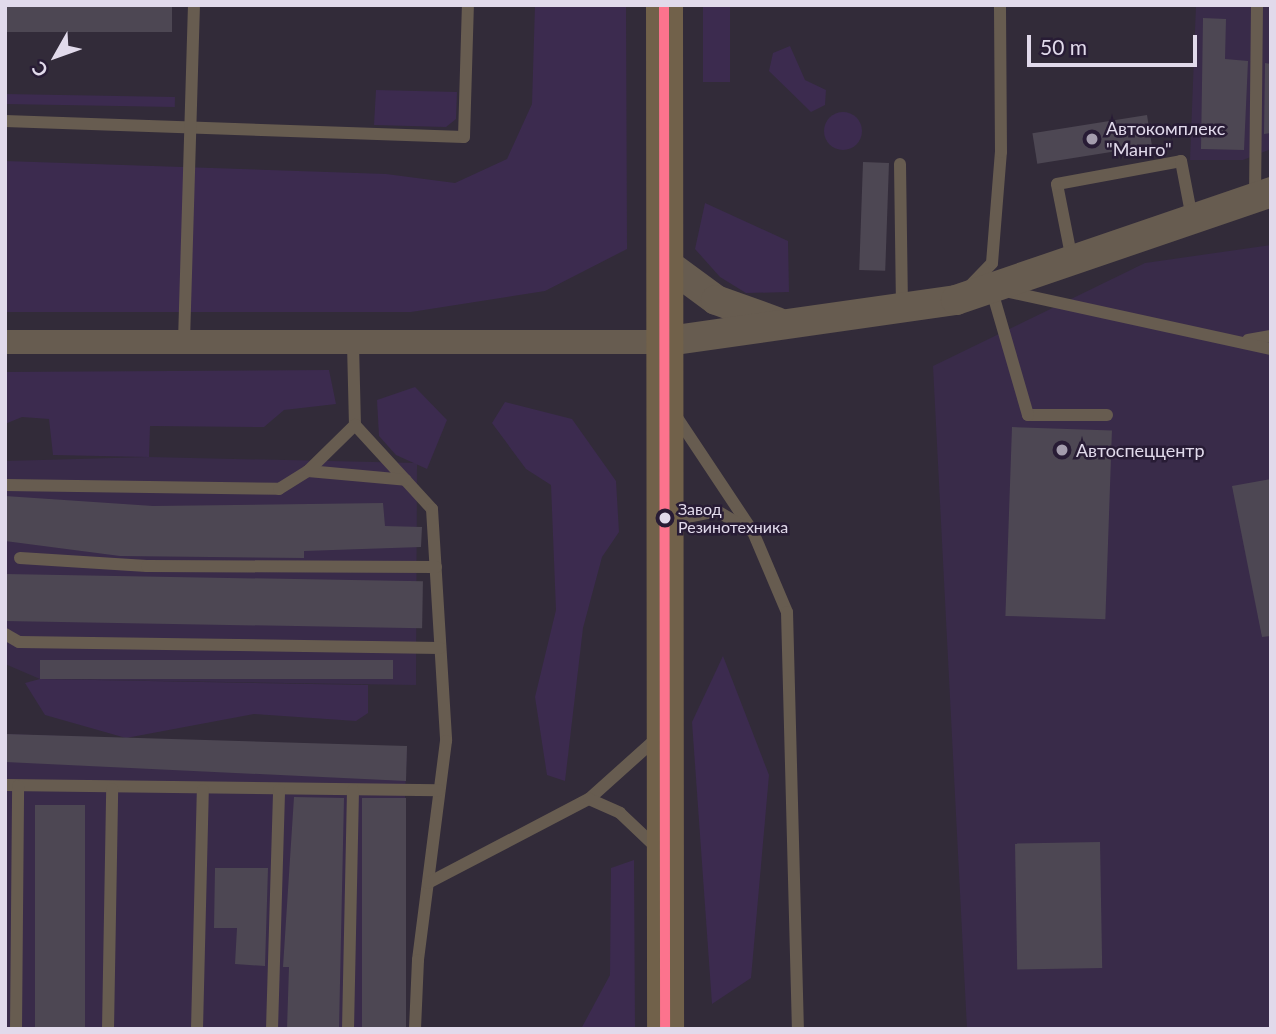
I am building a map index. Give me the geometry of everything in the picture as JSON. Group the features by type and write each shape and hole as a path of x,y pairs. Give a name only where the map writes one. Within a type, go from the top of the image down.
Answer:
{"main road":[{"path":"664,5 661,342 665,1029"}],"street":[{"path":"5,342 661,342 780,323 902,312 956,300 1263,195"},
{"path":"663,261 716,300 780,323"}],"lane":[{"path":"184,341 194,5"},
{"path":"5,121 190,131 464,137 468,5"},
{"path":"956,300 992,263 1001,152 1000,5"},
{"path":"1257,5 1263,195"},
{"path":"1072,260 1057,184 1181,161 1192,219"},
{"path":"900,164 902,312"},
{"path":"1107,415 1028,415 992,288 1248,340 1271,349"},
{"path":"1248,340 1271,336"},
{"path":"353,344 355,425 432,509 446,741 428,883 415,1029"},
{"path":"662,396 753,532 787,612 798,1029"},
{"path":"5,485 279,489 308,471 355,425"},
{"path":"308,471 406,480"},
{"path":"663,522 717,512 753,532"},
{"path":"20,558 147,566 436,567"},
{"path":"5,634 19,642 440,648"},
{"path":"428,883 589,799 664,732"},
{"path":"16,1029 12,785 112,789 439,790"},
{"path":"108,1029 112,789"},
{"path":"198,1029 203,790"},
{"path":"272,1029 279,790"},
{"path":"348,1029 353,790"},
{"path":"589,799 620,813 664,855"}],"shaded area":[{"path":"535,5 626,5 627,249 545,291 411,312 5,312 5,161 386,174 455,183 507,159 532,104"},
{"path":"703,5 730,5 730,82 703,82"},
{"path":"1196,5 1271,5 1271,149 1243,160 1190,160"},
{"path":"790,46 805,80 826,90 825,105 811,112 769,71 773,53"},
{"path":"376,90 457,92 456,119 446,127 374,125"},
{"path":"5,94 175,97 175,107 5,104"},
{"path":"843,112 856,118 862,131 856,144 843,150 830,144 824,131 830,118"},
{"path":"705,203 788,241 789,292 746,293 720,277 695,249"},
{"path":"1271,245 1271,1029 967,1029 933,366 1145,263"},
{"path":"329,370 336,404 284,410 264,427 150,426 149,457 53,455 49,419 22,417 5,424 5,372"},
{"path":"415,387 447,420 427,469 396,455 379,436 377,400"},
{"path":"505,402 572,419 616,481 619,532 602,557 583,628 565,781 547,775 535,697 556,610 551,485 526,469 492,423"},
{"path":"149,457 417,463 416,685 40,679 5,664 5,461"},
{"path":"723,656 769,775 751,978 712,1004 692,722"},
{"path":"40,679 368,685 368,713 356,721 254,714 126,738 45,715 25,683"},
{"path":"5,734 407,748 397,1029 5,1029"},
{"path":"634,860 635,1029 581,1029 610,975 611,868"}],"building":[{"path":"5,5 172,5 172,32 5,32"},
{"path":"1203,18 1226,19 1225,59 1248,61 1244,150 1201,149"},
{"path":"1265,63 1271,64 1271,133 1264,134"},
{"name":"Автокомплекс \"Манго\"","path":"1147,115 1152,146 1037,164 1032,133"},
{"path":"863,162 889,163 885,271 859,270"},
{"path":"1012,427 1112,430 1105,619 1005,616"},
{"path":"1271,479 1271,636 1262,637 1232,486"},
{"path":"5,496 153,506 383,503 385,526 422,527 421,547 304,551 304,558 120,556 5,541"},
{"path":"5,574 423,581 422,628 5,621"},
{"path":"40,660 393,660 393,679 40,679"},
{"path":"5,734 407,746 406,781 5,762"},
{"path":"294,797 344,798 339,1029 287,1029 289,967 283,967"},
{"path":"362,798 406,798 406,1029 362,1029"},
{"path":"35,805 85,805 85,1029 35,1029"},
{"path":"1100,842 1102,968 1017,969 1015,843"},
{"path":"215,868 268,868 265,966 235,964 237,928 214,928"}],"transit line":[{"path":"664,5 665,1029"}],"place":[{"name":"Автокомплекс \"Манго\"","path":"1092,139"},
{"name":"Автоспеццентр","path":"1062,450"},
{"name":"Завод Резинотехника","path":"665,518"}]}
